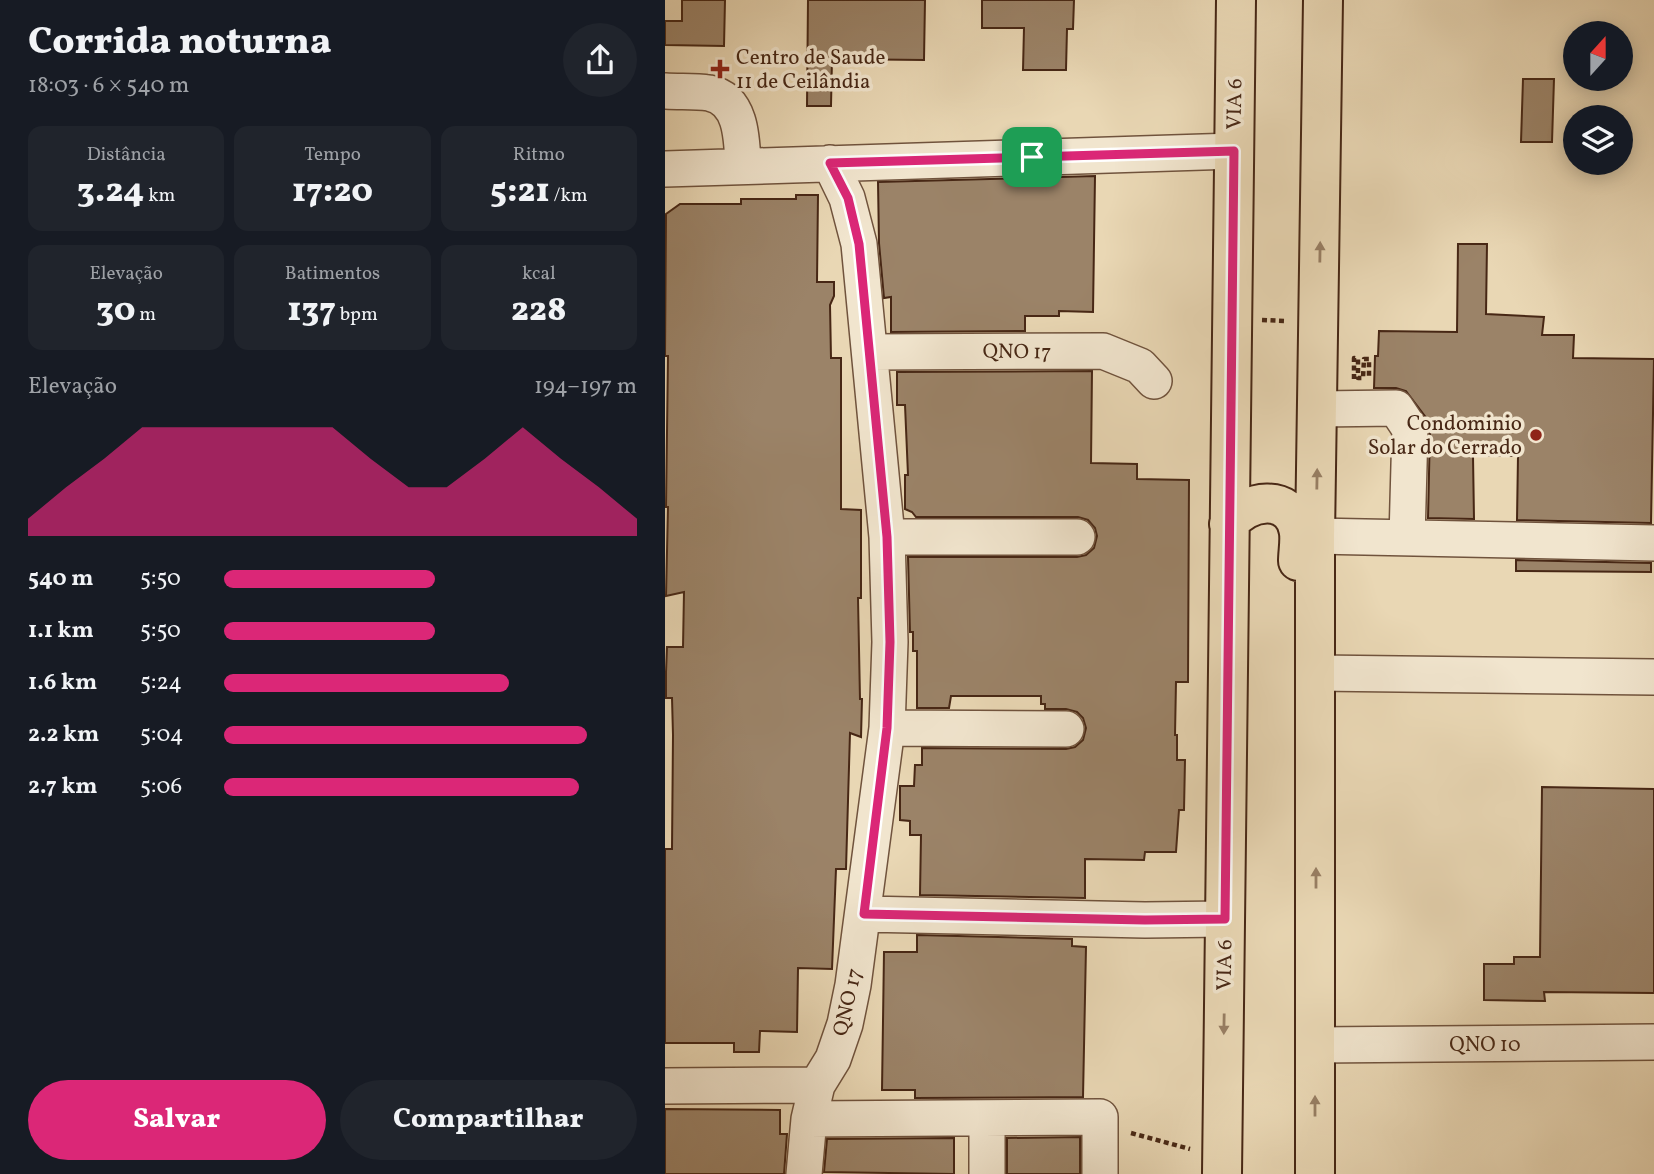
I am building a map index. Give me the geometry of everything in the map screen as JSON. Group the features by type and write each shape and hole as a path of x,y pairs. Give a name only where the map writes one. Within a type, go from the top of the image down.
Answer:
{"main road":[{"name":"VIA 6","path":"1222,1164 1236,0"},
{"path":"1315,1174 1315,536 1324,0"},
{"path":"1229,524 1236,514 1258,503 1271,504 1288,512 1299,529 1296,698 1316,807"}],"street":[{"path":"665,91 711,93 723,99 736,115 741,130 743,166"},
{"path":"665,169 1234,151"},
{"name":"QNO 17","path":"804,1174 809,1119 817,1085 833,1059 845,1024 864,914 887,728 890,642 887,537 859,244 848,198 830,163"},
{"name":"QNO 17","path":"870,352 1103,351 1140,366 1154,381"},
{"path":"1318,409 1396,408 1410,429 1407,538"},
{"path":"1315,536 1654,543"},
{"path":"887,537 1077,537"},
{"path":"1316,673 1654,677"},
{"path":"887,728 1066,729"},
{"path":"864,914 1145,920 1225,919"},
{"name":"QNO 10","path":"1316,1045 1654,1042"},
{"path":"665,1086 817,1085"},
{"path":"809,1119 1100,1117 1100,1174"},
{"path":"987,1118 987,1174"}],"path":[{"path":"1354,386 1354,359 1358,359 1358,378 1363,378 1364,359 1369,359 1369,378 1379,378"},
{"path":"1100,1117 1120,1129 1222,1164"}],"building":[{"path":"682,0 725,0 724,46 665,45 665,21 682,21"},
{"path":"808,0 925,0 924,60 832,59 831,106 807,106"},
{"path":"982,0 1074,0 1073,29 1067,29 1066,70 1023,70 1024,28 982,28"},
{"path":"1523,79 1554,79 1552,142 1521,142"},
{"path":"1095,176 1093,312 1059,311 1059,316 1025,316 1025,331 891,332 891,297 884,298 879,243 878,182"},
{"path":"796,195 818,195 817,282 834,282 834,296 830,305 831,358 841,358 841,509 861,510 861,598 858,598 861,737 850,733 846,869 836,869 832,969 798,968 797,1032 760,1031 759,1052 734,1052 734,1043 665,1043 665,849 672,849 673,735 672,698 666,698 667,647 683,647 684,592 666,596 666,214 680,204 741,204 741,199 796,199"},
{"name":"Condominio Solar do Cerrado","path":"1458,244 1487,244 1486,314 1544,317 1542,335 1574,335 1573,358 1654,359 1651,523 1517,520 1518,456 1473,456 1474,519 1428,518 1430,430 1427,419 1406,391 1374,388 1375,356 1378,356 1379,331 1457,332"},
{"path":"1092,371 1091,463 1137,464 1137,479 1189,480 1188,682 1176,682 1175,735 1177,760 1185,760 1184,810 1179,810 1176,852 1145,852 1144,860 1085,859 1085,898 920,895 921,835 910,835 910,821 900,820 900,786 914,786 915,765 922,765 922,748 1066,749 1075,747 1083,740 1086,728 1083,718 1077,712 1045,709 1045,704 1041,704 1041,696 951,696 949,708 917,708 917,651 913,651 913,632 910,632 908,557 1077,557 1086,555 1094,548 1097,536 1095,528 1088,520 1078,517 916,517 905,509 905,475 908,475 905,405 897,405 897,372"},
{"path":"1516,560 1651,563 1651,572 1516,571"},
{"path":"1542,787 1654,789 1654,993 1544,992 1545,1001 1484,1000 1484,964 1514,964 1514,957 1540,957"},
{"path":"917,935 1072,939 1072,946 1086,947 1083,1097 915,1098 915,1090 882,1090 884,952 917,952"},
{"path":"665,1109 780,1110 780,1134 787,1134 784,1174 665,1174"},
{"path":"1080,1137 1080,1174 1007,1174 1007,1138"},
{"path":"954,1138 954,1174 824,1172 827,1139"}],"place":[{"name":"Centro de Saude 11 de Ceilândia","path":"720,69"},
{"name":"Condominio Solar do Cerrado","path":"1536,435"}],"route":[{"path":"1234,151 1225,919 1145,920 864,914 887,728 890,642 887,537 859,244 848,198 830,163 1032,157 1234,151"}]}
